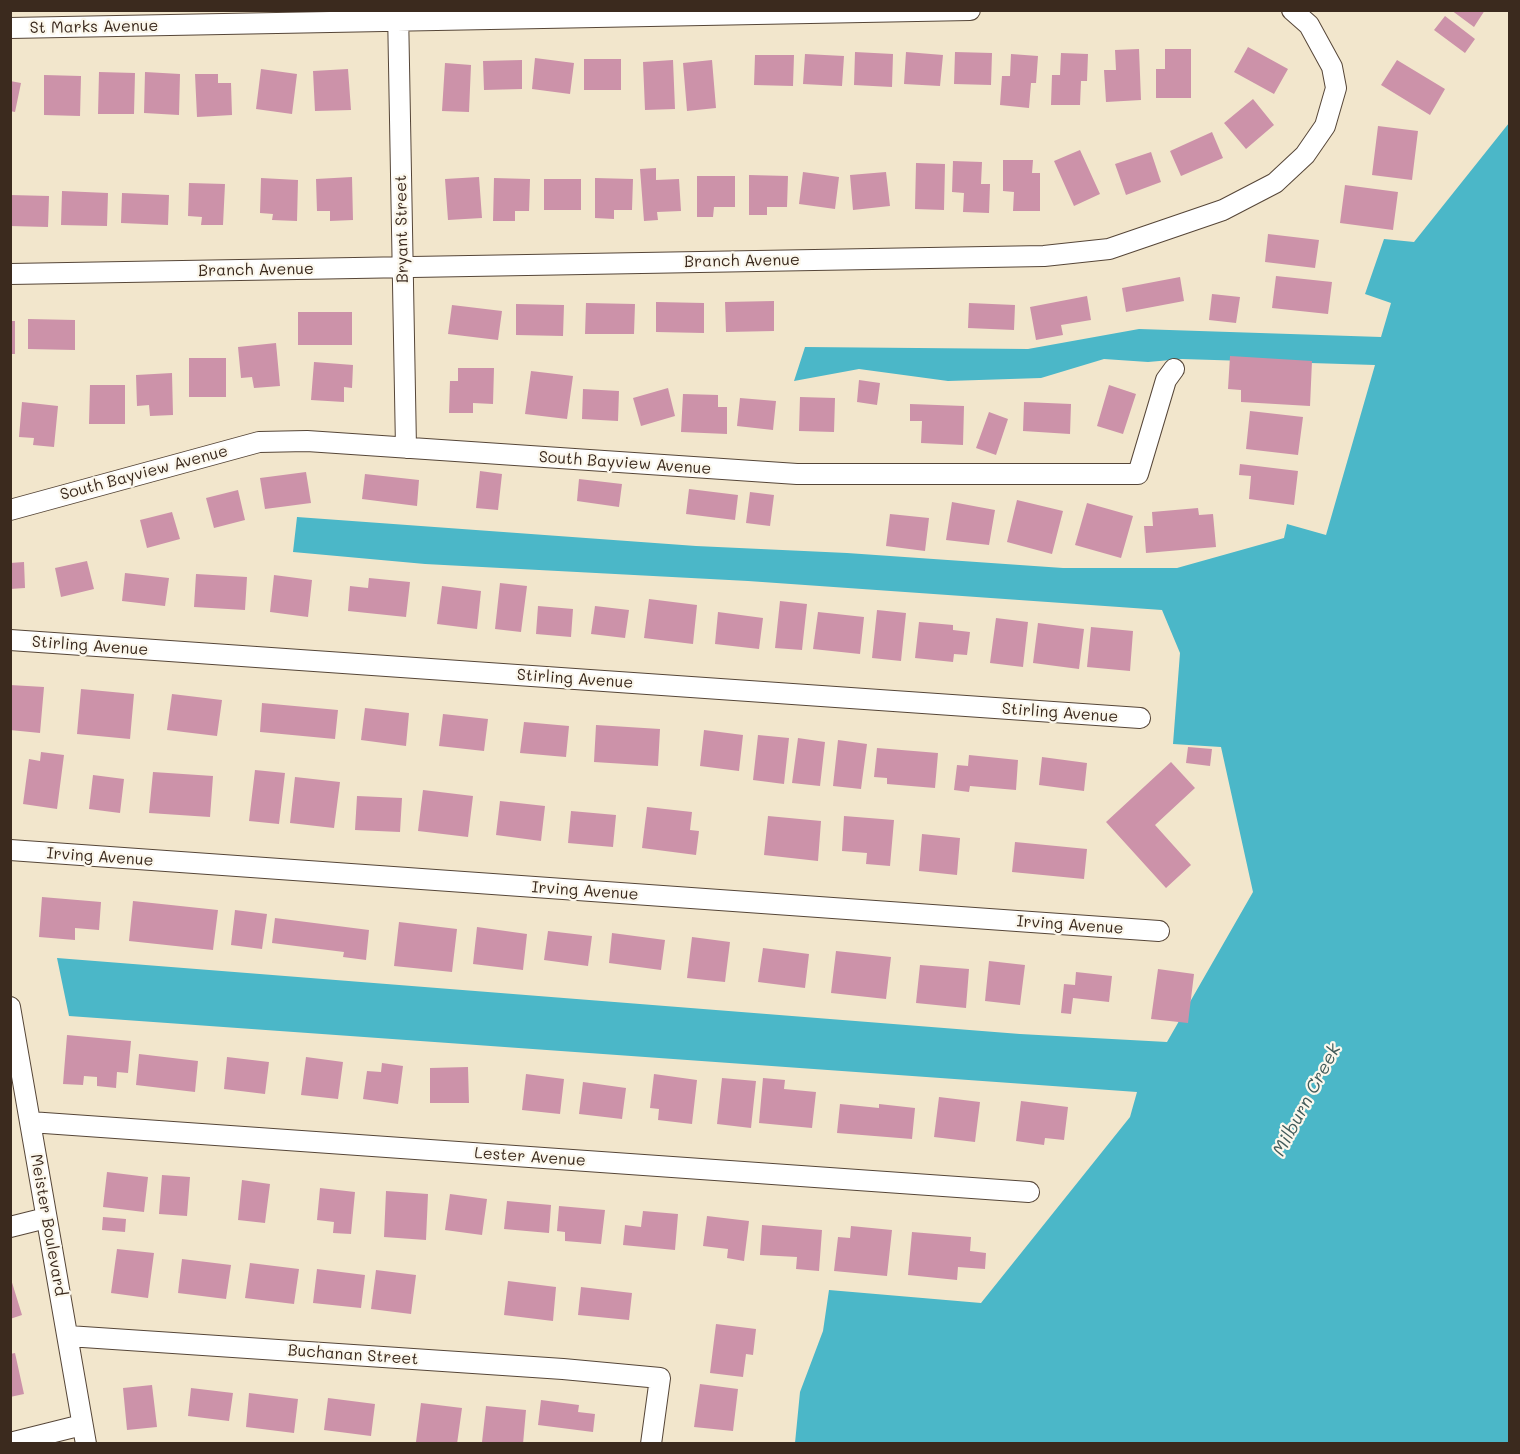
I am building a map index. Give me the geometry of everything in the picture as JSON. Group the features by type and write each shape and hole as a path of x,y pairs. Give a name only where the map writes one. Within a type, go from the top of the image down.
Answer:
{"street":[{"name":"St Marks Avenue","path":"10,28 398,16 970,10"},
{"path":"1292,10 1314,18"},
{"name":"Bryant Street","path":"398,16 406,448"},
{"name":"Branch Avenue","path":"10,274 1044,256 1109,249 1223,210 1275,183 1305,155 1325,126 1336,88 1332,67 1314,18"},
{"name":"South Bayview Avenue","path":"10,510 259,442 307,441 797,474 1138,474 1166,380 1174,369"},
{"name":"Stirling Avenue","path":"10,640 1140,718"},
{"name":"Irving Avenue","path":"10,850 1159,931"},
{"name":"Meister Boulevard","path":"11,1008 84,1434"},
{"name":"Lester Avenue","path":"30,1122 1029,1192"},
{"path":"10,1227 46,1218"},
{"name":"Buchanan Street","path":"68,1336 563,1369 660,1378 651,1443"},
{"path":"10,1443 84,1434"}],"water":[{"name":"Milburn Creek","path":"1509,123 1509,1443 795,1443 800,1392 823,1331 829,1290 981,1303 1130,1117 1137,1092 69,1016 57,958 1020,1034 1167,1042 1253,892 1221,747 1173,744 1180,653 1162,610 748,581 425,564 293,552 297,517 696,546 847,553 1063,568 1177,568 1284,538 1287,524 1326,535 1375,365 1182,359 1148,362 1104,359 1041,378 948,381 859,369 794,381 805,347 1028,349 1139,329 1381,337 1391,303 1365,294 1384,239 1414,242"}],"building":[{"path":"1451,10 1485,10 1474,27"},
{"path":"1445,16 1475,39 1465,53 1434,30"},
{"path":"1248,47 1288,69 1274,94 1234,72"},
{"path":"1139,49 1141,100 1106,102 1104,70 1116,70 1115,50"},
{"path":"1165,49 1191,49 1191,98 1156,98 1156,69 1165,69"},
{"path":"855,52 893,54 892,87 854,85"},
{"path":"906,52 943,55 940,86 904,84"},
{"path":"955,52 992,53 991,85 954,84"},
{"path":"1061,53 1088,54 1087,81 1081,81 1080,105 1051,105 1052,75 1060,75"},
{"path":"805,54 844,56 842,86 803,84"},
{"path":"1011,54 1038,56 1036,83 1031,83 1029,108 1000,105 1002,76 1010,76"},
{"path":"755,55 794,55 793,86 754,85"},
{"path":"535,58 574,63 570,94 532,89"},
{"path":"584,59 621,59 621,90 584,90"},
{"path":"522,60 522,89 484,90 483,61"},
{"path":"673,60 675,109 645,110 643,62"},
{"path":"712,60 716,108 687,111 683,63"},
{"path":"1397,60 1445,89 1430,115 1381,85"},
{"path":"445,63 471,65 469,112 442,111"},
{"path":"261,69 297,74 292,114 256,109"},
{"path":"348,69 351,110 315,111 313,71"},
{"path":"99,72 135,73 134,114 98,114"},
{"path":"145,72 180,74 179,115 144,113"},
{"path":"195,74 218,74 218,83 231,83 232,115 197,117"},
{"path":"44,75 81,76 80,116 44,115"},
{"path":"10,81 21,83 15,112 10,111"},
{"path":"1253,99 1274,125 1246,149 1224,123"},
{"path":"1378,126 1418,131 1412,180 1372,175"},
{"path":"1212,132 1223,158 1181,176 1170,151"},
{"path":"1080,150 1100,194 1074,206 1054,161"},
{"path":"1151,152 1161,182 1126,195 1115,164"},
{"path":"1003,160 1033,160 1032,173 1040,173 1040,211 1013,211 1014,192 1003,191"},
{"path":"953,161 982,162 981,184 990,184 989,213 963,212 964,193 952,192"},
{"path":"916,163 945,164 944,210 915,209"},
{"path":"656,168 656,180 679,179 681,211 657,212 658,220 644,221 640,169"},
{"path":"803,172 839,177 835,209 799,204"},
{"path":"886,172 890,206 853,210 850,175"},
{"path":"749,175 788,176 787,207 767,207 767,215 749,215"},
{"path":"697,176 735,176 735,207 714,207 713,217 697,217"},
{"path":"352,177 353,220 330,221 330,211 317,211 316,179"},
{"path":"479,177 482,218 448,220 445,179"},
{"path":"261,178 298,180 297,221 272,220 273,214 260,213"},
{"path":"494,178 530,179 529,211 515,211 515,221 493,221"},
{"path":"595,178 633,179 632,210 614,210 614,219 595,218"},
{"path":"544,179 581,179 581,210 544,210"},
{"path":"189,183 225,184 223,225 201,225 202,217 188,216"},
{"path":"1345,185 1398,192 1393,230 1340,223"},
{"path":"62,191 108,193 107,226 61,225"},
{"path":"122,193 169,195 168,225 121,223"},
{"path":"10,195 49,196 48,227 10,226"},
{"path":"1268,234 1319,240 1315,268 1265,262"},
{"path":"1276,276 1332,282 1328,314 1272,308"},
{"path":"1180,277 1184,301 1126,312 1122,288"},
{"path":"1212,294 1240,297 1236,323 1209,320"},
{"path":"1087,296 1091,320 1061,325 1063,335 1036,340 1030,307"},
{"path":"774,301 774,331 726,332 725,302"},
{"path":"656,302 704,303 704,333 656,332"},
{"path":"586,303 635,304 634,334 585,334"},
{"path":"969,303 1015,305 1014,330 968,328"},
{"path":"516,304 564,305 563,336 516,335"},
{"path":"452,305 502,311 498,340 448,334"},
{"path":"298,312 352,312 352,345 298,345"},
{"path":"28,319 75,320 75,350 28,349"},
{"path":"10,321 15,321 15,354 10,354"},
{"path":"276,343 280,386 254,388 252,377 241,378 238,347"},
{"path":"1230,356 1312,361 1310,406 1241,402 1241,390 1228,389"},
{"path":"189,358 226,358 226,397 189,397"},
{"path":"314,362 353,365 352,388 344,387 344,402 311,400"},
{"path":"458,368 494,368 493,404 473,403 473,413 449,413 450,381 458,381"},
{"path":"531,371 573,376 567,419 525,414"},
{"path":"172,373 173,415 150,416 149,405 137,406 136,375"},
{"path":"859,380 880,383 877,405 857,402"},
{"path":"90,385 125,385 125,424 89,424"},
{"path":"1109,385 1136,394 1123,434 1097,426"},
{"path":"668,388 675,416 641,426 633,398"},
{"path":"583,389 619,391 618,421 582,419"},
{"path":"683,394 718,395 718,407 727,407 727,434 681,432"},
{"path":"800,397 835,398 834,432 799,431"},
{"path":"740,398 776,401 773,430 737,426"},
{"path":"22,402 58,406 54,447 33,445 34,438 19,437"},
{"path":"1024,402 1071,404 1070,434 1023,431"},
{"path":"910,404 964,406 963,445 921,443 922,421 910,421"},
{"path":"1250,411 1303,417 1298,455 1246,449"},
{"path":"989,412 1008,419 996,455 976,448"},
{"path":"1240,464 1298,471 1294,505 1249,499 1251,476 1239,475"},
{"path":"480,471 502,474 498,510 476,508"},
{"path":"306,472 311,503 265,509 260,478"},
{"path":"365,474 419,480 417,506 362,499"},
{"path":"579,479 622,484 619,507 577,501"},
{"path":"689,489 738,495 735,520 686,514"},
{"path":"238,490 245,520 214,528 206,498"},
{"path":"750,492 774,495 770,526 746,523"},
{"path":"1017,500 1063,511 1052,554 1007,542"},
{"path":"952,502 995,510 989,545 946,540"},
{"path":"1087,503 1133,516 1121,558 1075,545"},
{"path":"1198,508 1199,515 1213,514 1216,547 1146,553 1144,526 1153,526 1152,512"},
{"path":"172,512 180,539 147,548 140,520"},
{"path":"890,514 929,518 925,551 886,546"},
{"path":"87,561 94,589 61,597 55,568"},
{"path":"24,562 25,588 10,589 10,563"},
{"path":"125,573 169,578 165,606 122,601"},
{"path":"196,574 247,577 245,610 194,607"},
{"path":"274,575 312,580 308,617 270,612"},
{"path":"369,578 410,582 406,617 348,611 350,586 368,588"},
{"path":"500,583 527,586 521,632 495,629"},
{"path":"442,586 481,591 477,629 437,624"},
{"path":"649,599 697,605 693,644 644,638"},
{"path":"780,601 807,604 802,650 775,648"},
{"path":"538,606 573,609 571,637 536,634"},
{"path":"595,606 629,610 625,638 591,634"},
{"path":"877,610 906,613 901,661 872,658"},
{"path":"718,612 763,618 759,649 715,644"},
{"path":"818,612 864,617 860,654 813,649"},
{"path":"996,618 1028,622 1023,667 990,663"},
{"path":"919,622 953,625 953,630 970,632 967,655 954,654 953,662 915,658"},
{"path":"1038,623 1084,629 1079,669 1033,663"},
{"path":"1091,627 1133,631 1130,671 1087,667"},
{"path":"10,685 44,687 40,733 10,730"},
{"path":"81,689 134,694 130,739 77,734"},
{"path":"172,694 222,700 217,736 167,730"},
{"path":"262,703 338,710 335,739 260,732"},
{"path":"365,708 409,713 406,746 361,740"},
{"path":"443,714 488,719 484,751 439,746"},
{"path":"524,722 569,726 566,757 520,753"},
{"path":"596,725 660,729 658,766 594,762"},
{"path":"704,730 743,735 739,771 700,766"},
{"path":"758,735 789,738 784,784 753,780"},
{"path":"798,738 825,742 820,786 792,783"},
{"path":"838,740 867,744 861,789 833,786"},
{"path":"1188,747 1212,749 1210,766 1186,763"},
{"path":"877,748 938,753 935,788 887,784 887,778 874,777"},
{"path":"41,752 64,755 57,809 23,804 29,759 40,761"},
{"path":"969,755 1018,760 1016,790 970,786 969,792 954,790 957,765 968,766"},
{"path":"1042,757 1087,763 1084,791 1039,785"},
{"path":"1171,762 1195,788 1155,825 1191,865 1166,888 1106,822"},
{"path":"255,770 285,773 279,824 249,821"},
{"path":"153,772 213,776 210,817 149,813"},
{"path":"93,775 124,779 120,813 89,809"},
{"path":"295,777 340,782 334,828 290,823"},
{"path":"423,790 473,796 468,837 418,831"},
{"path":"357,796 402,798 400,832 355,830"},
{"path":"500,801 545,806 541,841 496,835"},
{"path":"647,807 692,812 690,830 699,831 696,855 642,848"},
{"path":"571,811 616,815 613,847 568,843"},
{"path":"768,816 821,821 818,861 764,855"},
{"path":"844,816 894,820 890,866 866,864 867,853 842,851"},
{"path":"922,834 960,838 957,875 919,871"},
{"path":"1015,842 1087,849 1084,879 1012,872"},
{"path":"42,897 101,902 99,930 75,928 75,940 39,937"},
{"path":"133,901 218,910 213,950 129,941"},
{"path":"235,910 267,914 262,949 231,945"},
{"path":"275,918 369,930 366,960 343,957 344,952 272,943"},
{"path":"399,922 457,929 452,972 394,966"},
{"path":"477,927 527,934 523,970 473,964"},
{"path":"548,931 592,936 588,966 544,960"},
{"path":"612,933 665,940 661,970 609,963"},
{"path":"692,937 730,942 725,982 687,978"},
{"path":"763,948 809,954 805,988 758,982"},
{"path":"836,951 891,957 886,999 831,993"},
{"path":"989,961 1025,965 1020,1005 985,1001"},
{"path":"920,965 969,969 966,1008 916,1003"},
{"path":"1158,969 1194,974 1188,1023 1151,1019"},
{"path":"1076,972 1112,976 1109,1002 1073,998 1071,1014 1061,1013 1064,984 1075,985"},
{"path":"67,1035 131,1041 128,1073 117,1072 116,1088 97,1086 97,1077 84,1076 83,1085 63,1084"},
{"path":"139,1054 198,1061 195,1092 136,1085"},
{"path":"227,1057 269,1062 265,1094 224,1089"},
{"path":"306,1057 343,1062 338,1099 301,1095"},
{"path":"382,1063 403,1066 398,1104 363,1099 367,1071 381,1072"},
{"path":"468,1067 469,1103 430,1103 430,1068"},
{"path":"526,1074 564,1079 560,1114 522,1110"},
{"path":"654,1074 697,1080 692,1124 658,1120 659,1109 650,1108"},
{"path":"722,1078 756,1081 751,1128 717,1124"},
{"path":"763,1078 785,1080 784,1089 816,1092 812,1128 759,1123"},
{"path":"583,1082 626,1088 622,1119 579,1114"},
{"path":"939,1097 980,1102 975,1142 934,1137"},
{"path":"1021,1101 1068,1107 1064,1140 1045,1138 1044,1145 1016,1141"},
{"path":"840,1104 879,1108 879,1104 915,1108 912,1139 837,1133"},
{"path":"107,1172 148,1177 144,1212 103,1207"},
{"path":"162,1175 190,1177 187,1216 159,1214"},
{"path":"242,1180 270,1184 265,1223 238,1220"},
{"path":"320,1188 355,1192 351,1234 333,1233 334,1222 317,1220"},
{"path":"386,1191 428,1194 426,1240 384,1237"},
{"path":"450,1194 487,1199 482,1235 445,1230"},
{"path":"507,1201 551,1205 549,1233 504,1229"},
{"path":"559,1206 605,1210 601,1244 565,1241 565,1232 557,1231"},
{"path":"643,1211 678,1214 675,1250 623,1245 625,1225 641,1227"},
{"path":"707,1216 749,1221 744,1261 727,1258 728,1249 703,1246"},
{"path":"103,1217 126,1219 125,1232 102,1230"},
{"path":"762,1225 822,1230 819,1271 796,1269 797,1257 760,1255"},
{"path":"851,1226 892,1230 887,1276 834,1271 838,1237 850,1238"},
{"path":"912,1232 971,1237 970,1251 986,1253 985,1269 958,1267 957,1280 908,1275"},
{"path":"117,1249 154,1253 148,1298 111,1293"},
{"path":"182,1259 231,1265 226,1299 178,1293"},
{"path":"250,1263 299,1269 294,1304 245,1298"},
{"path":"317,1269 365,1275 361,1308 313,1303"},
{"path":"376,1270 416,1275 411,1314 371,1309"},
{"path":"10,1276 22,1315 10,1319"},
{"path":"508,1281 556,1287 553,1321 504,1315"},
{"path":"581,1287 632,1293 629,1320 578,1315"},
{"path":"716,1324 756,1329 753,1355 746,1354 743,1377 710,1373"},
{"path":"15,1353 24,1394 10,1397 10,1354"},
{"path":"700,1384 738,1389 733,1431 694,1427"},
{"path":"152,1385 157,1427 127,1430 123,1388"},
{"path":"191,1388 233,1393 229,1421 188,1416"},
{"path":"249,1393 298,1399 294,1433 246,1427"},
{"path":"328,1398 375,1404 371,1436 324,1430"},
{"path":"541,1400 579,1405 578,1412 595,1414 593,1432 538,1425"},
{"path":"421,1403 462,1408 457,1444 416,1442"},
{"path":"486,1406 526,1410 523,1444 482,1442"}]}
